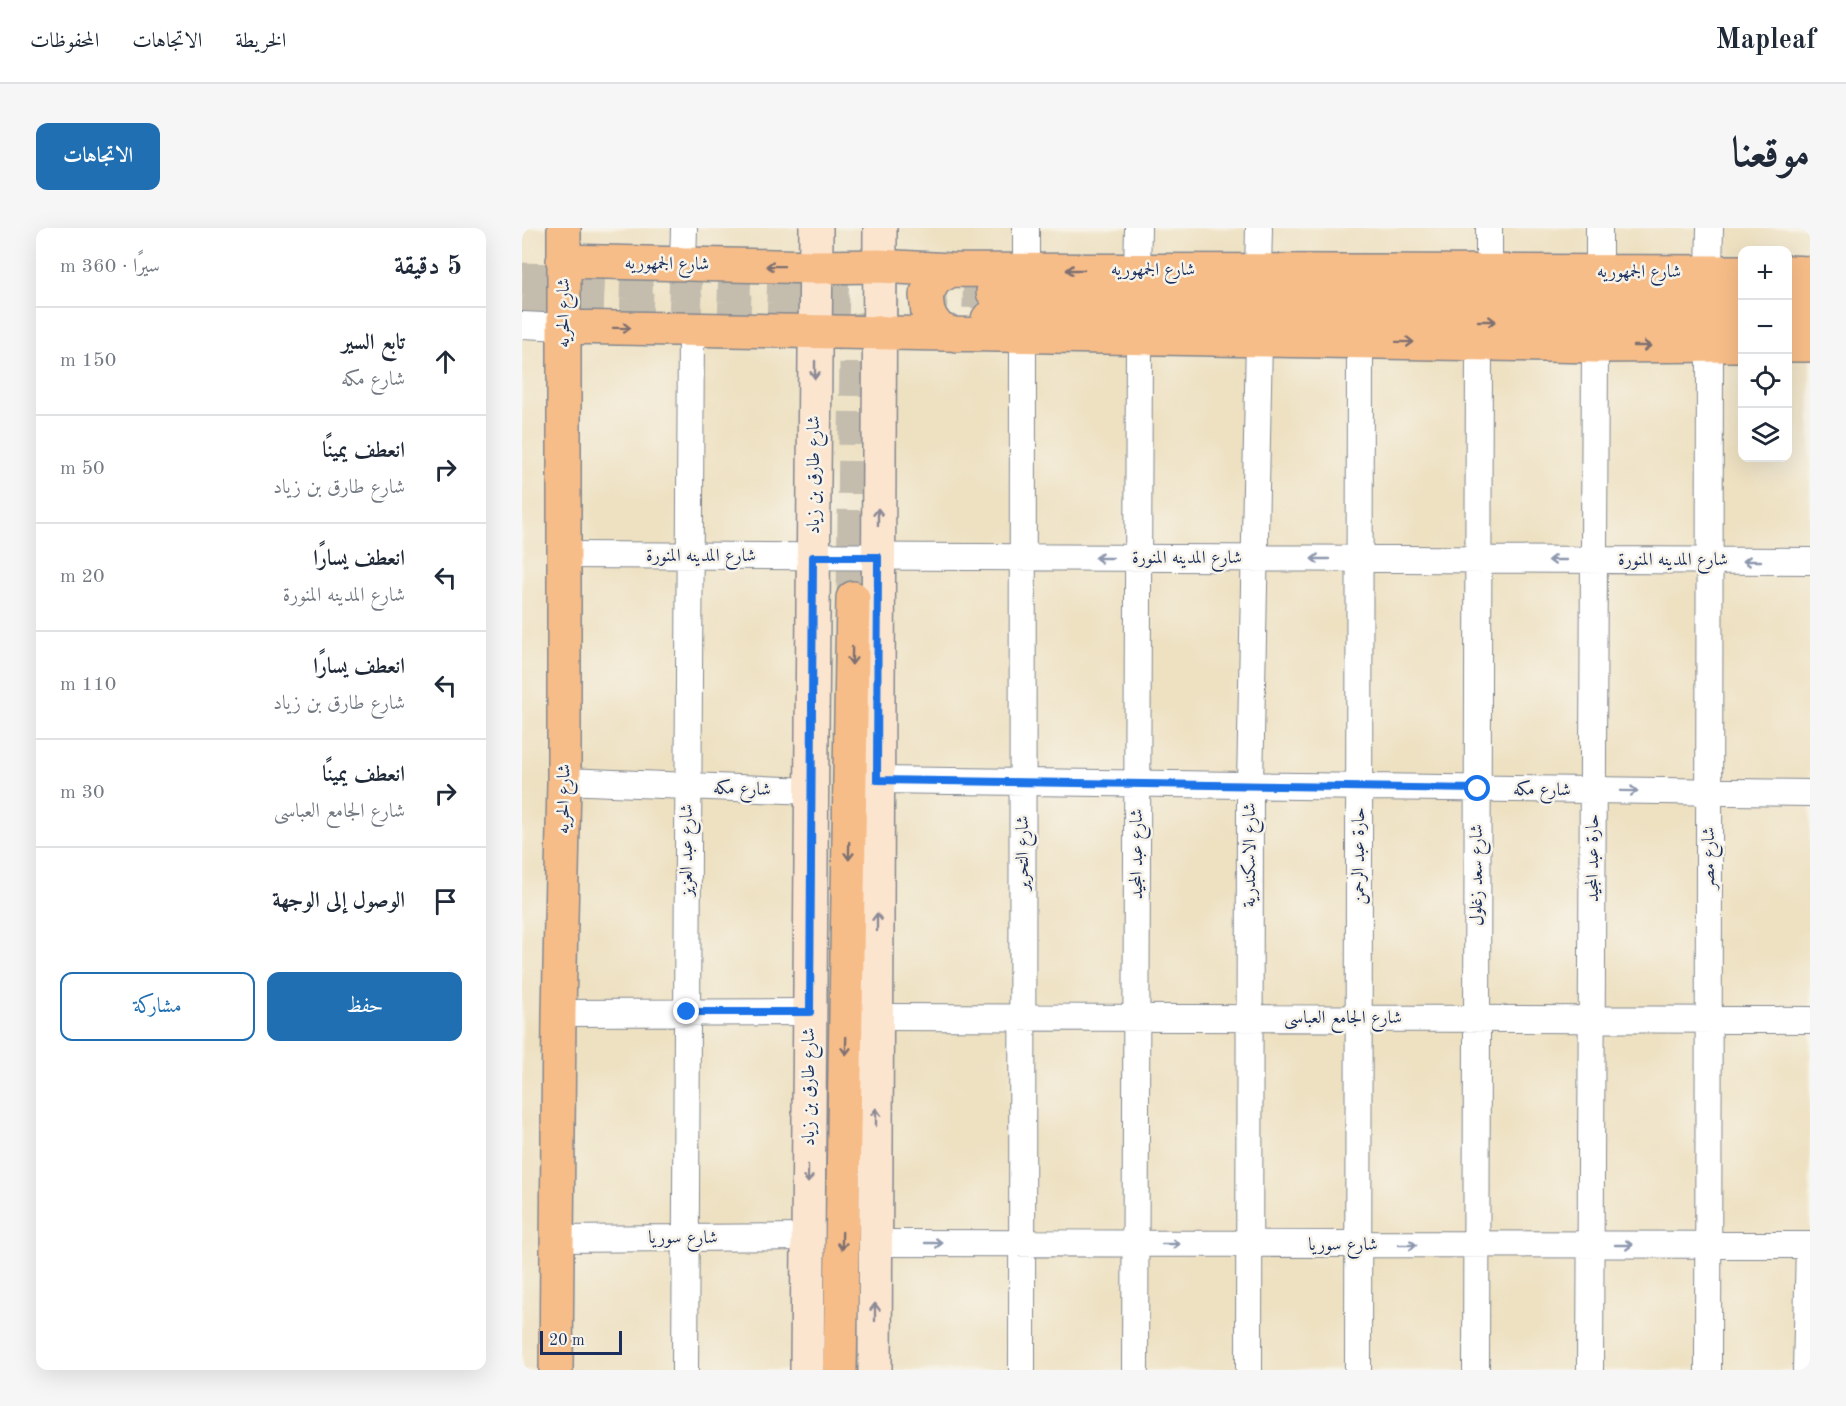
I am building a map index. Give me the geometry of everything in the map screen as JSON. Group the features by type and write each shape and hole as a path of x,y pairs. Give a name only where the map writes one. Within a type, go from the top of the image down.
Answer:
{"main road":[{"name":"شارع الحريه","path":"556,1370 558,1013 564,781 564,228"},
{"name":"شارع الجمهوريه","path":"563,261 816,267 879,266 951,270 1738,272"},
{"path":"951,270 935,279 926,295 928,314 939,329 956,335"},
{"path":"1792,273 1810,273"},
{"name":"شارع الجمهوريه","path":"1738,289 990,305 1738,322"},
{"path":"1792,289 1810,289"},
{"path":"1792,322 1810,322"},
{"path":"564,327 1595,346 1738,345"},
{"path":"1792,345 1810,345"},
{"path":"840,1370 853,598"}],"street":[{"path":"683,264 684,228"},
{"name":"شارع طارق بن زياد","path":"807,1370 816,228"},
{"path":"875,1370 880,228"},
{"path":"1026,228 1026,270"},
{"path":"1137,270 1138,228"},
{"path":"1258,271 1259,228"},
{"path":"1489,228 1489,271"},
{"path":"1599,228 1599,272"},
{"path":"1709,272 1710,228"},
{"path":"522,325 564,327"},
{"name":"شارع عبد العزيز","path":"685,1370 691,329"},
{"name":"شارع التحرير","path":"1022,1370 1023,335"},
{"name":"شارع عبد المجيد","path":"1135,1370 1139,338"},
{"name":"شارع الاسكندرية","path":"1249,1370 1250,785 1259,339"},
{"name":"حارة عبد الرحمن","path":"1358,1370 1360,341"},
{"name":"شارع سعد زغلول","path":"1476,1370 1479,344"},
{"name":"شارع مصر","path":"1708,1370 1710,345"},
{"name":"حارة عبد المجيد","path":"1590,1370 1595,346"},
{"name":"شارع المدينه المنورة","path":"565,555 1810,561"},
{"name":"شارع مكه","path":"877,780 1810,793"},
{"name":"شارع مكه","path":"564,781 811,791"},
{"path":"558,1013 810,1012"},
{"name":"شارع الجامع العباسى","path":"876,1017 1810,1020"},
{"name":"شارع سوريا","path":"557,1239 808,1237"},
{"name":"شارع سوريا","path":"876,1243 1810,1245"},
{"path":"1806,1370 1810,1245"}],"tunnel":[{"path":"522,279 993,292"},
{"path":"522,305 958,318"},
{"path":"847,315 856,358 853,598"}],"route":[{"path":"687,1012 810,1012 813,557 878,557 877,780 1478,789"}]}
